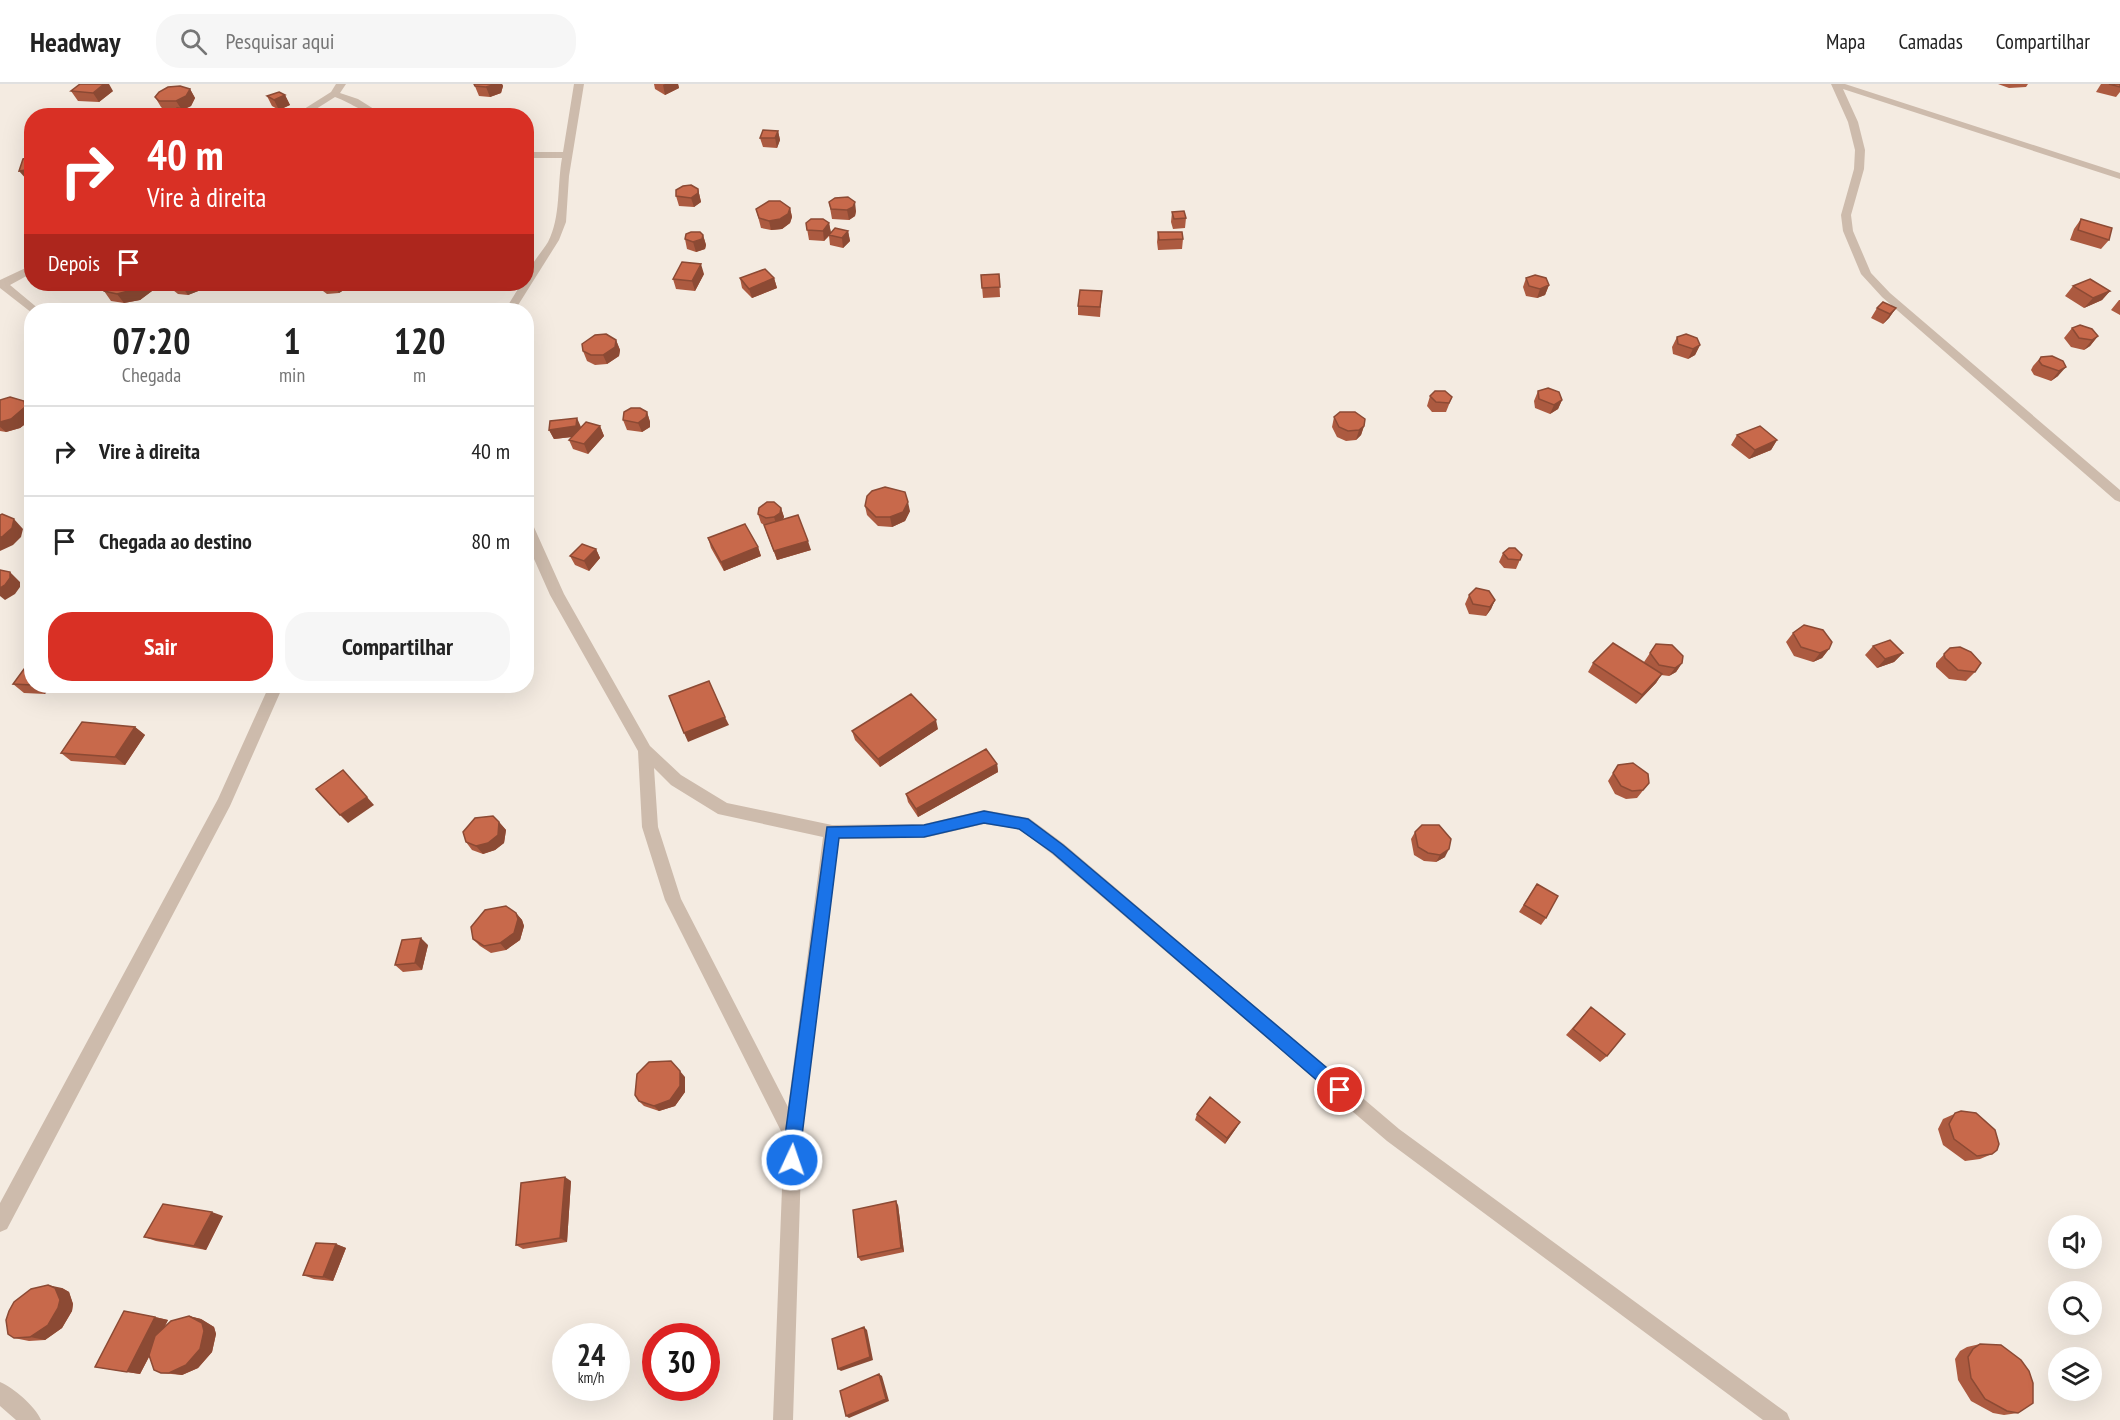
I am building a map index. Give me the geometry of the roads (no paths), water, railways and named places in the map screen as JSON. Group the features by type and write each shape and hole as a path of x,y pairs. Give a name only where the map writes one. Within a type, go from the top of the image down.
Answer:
{"street":[{"path":"310,108 334,94 341,84"},
{"path":"534,272 554,240 561,222 567,155 579,84"},
{"path":"1836,84 2120,176"},
{"path":"1836,84 1853,122 1860,150 1859,169 1846,215 1848,231 1866,274 1886,295 2120,497"},
{"path":"334,94 367,108"},
{"path":"534,155 567,155"},
{"path":"24,271 1,284 25,303"},
{"path":"534,543 557,595 645,750 676,780 723,809 832,832 924,831 984,817 1023,823 1058,849 1393,1135 1780,1420"},
{"path":"0,1222 175,898 225,801 273,693"},
{"path":"645,750 650,827 673,900 793,1136"},
{"path":"783,1420 793,1136 832,832"},
{"path":"0,1392 31,1420"}]}
